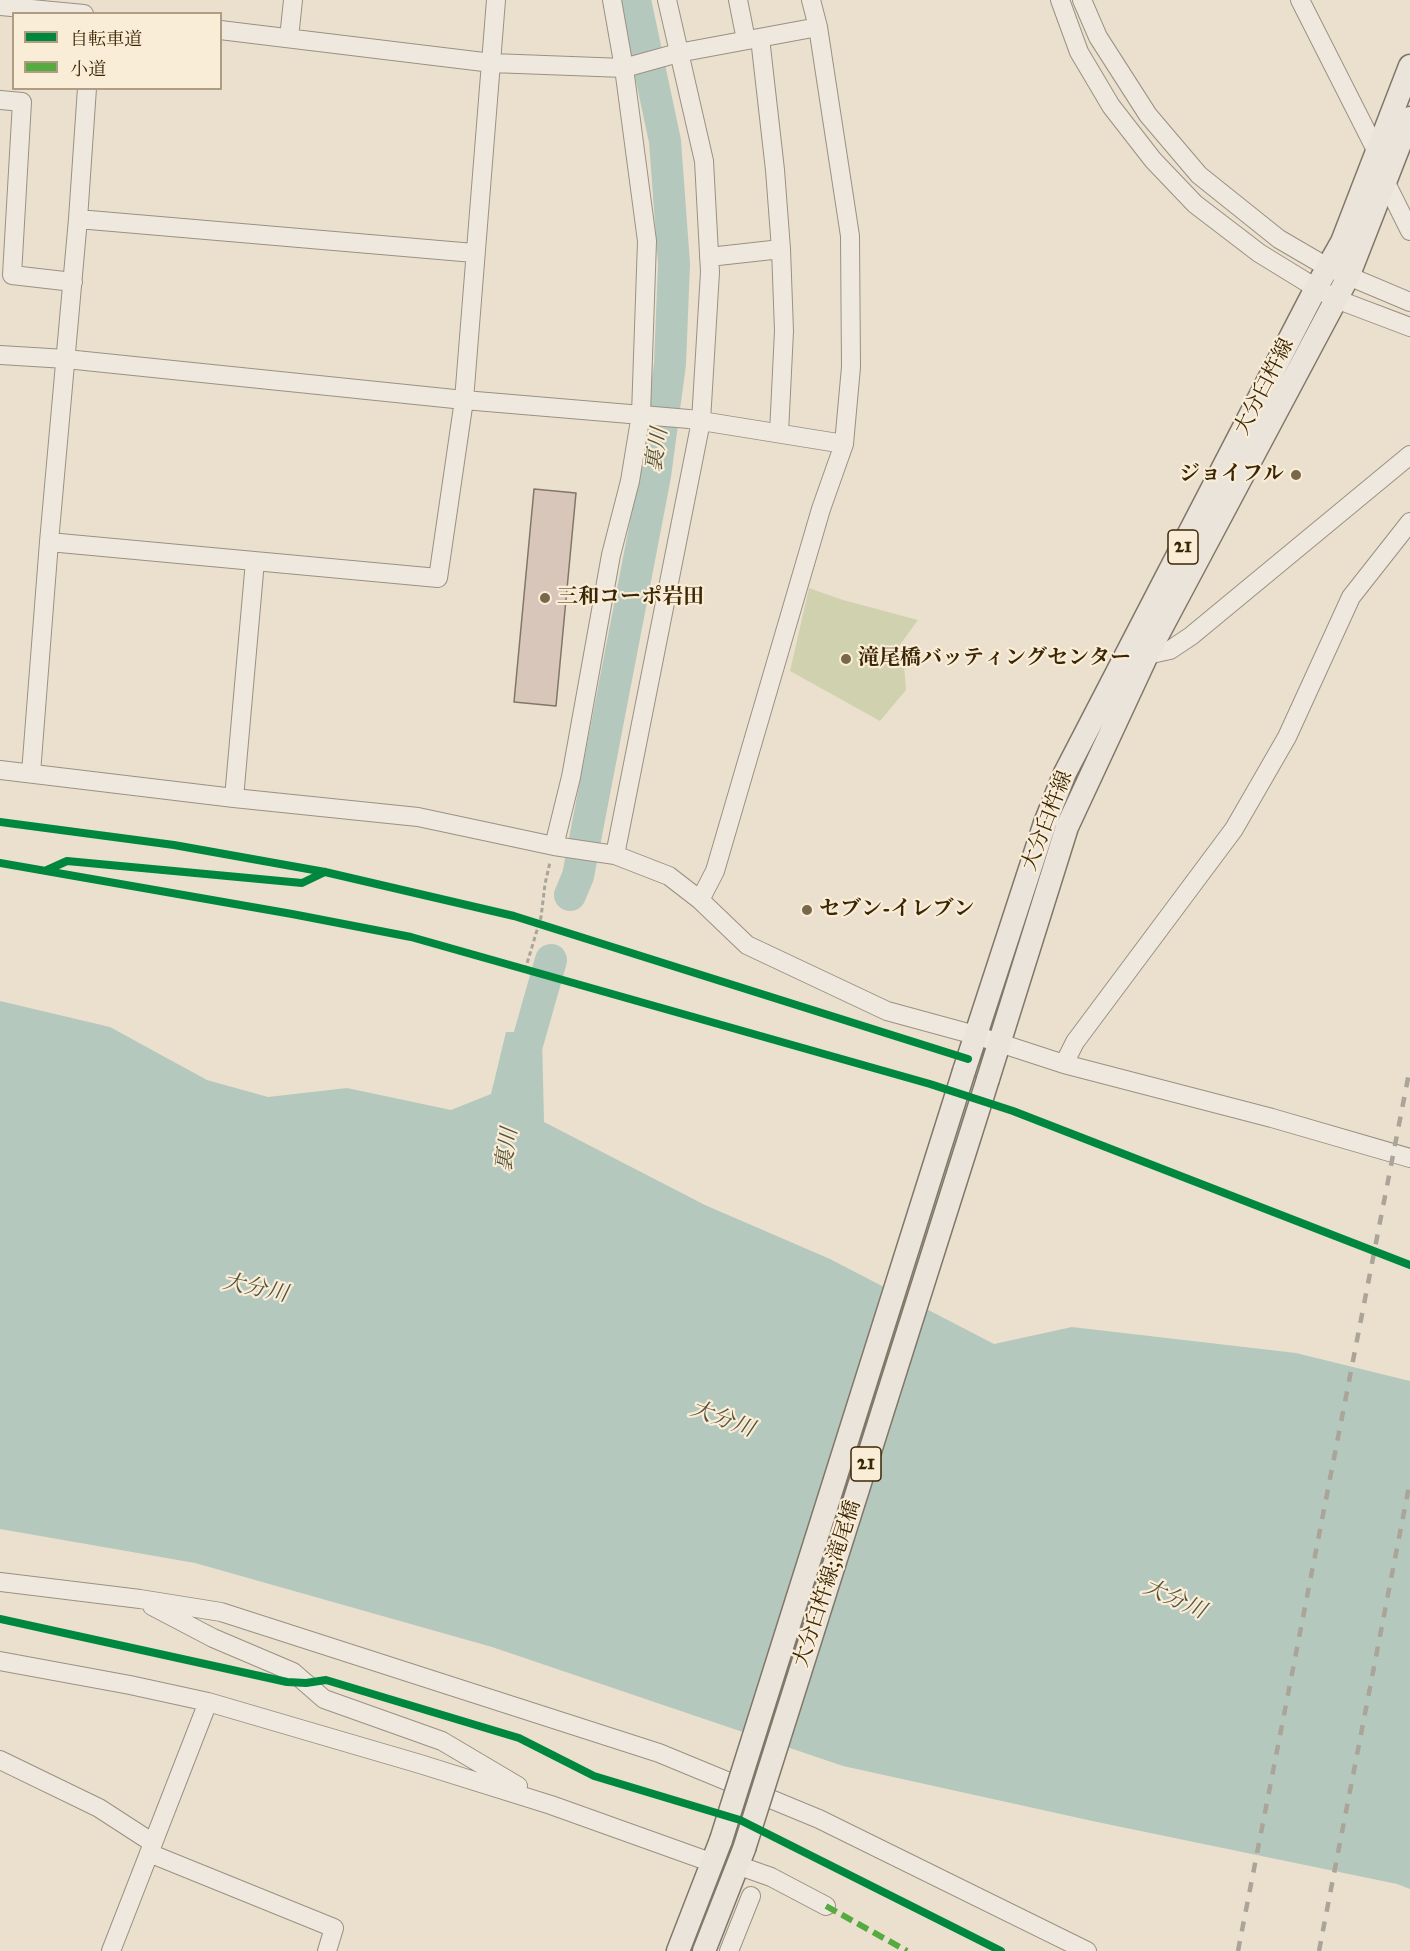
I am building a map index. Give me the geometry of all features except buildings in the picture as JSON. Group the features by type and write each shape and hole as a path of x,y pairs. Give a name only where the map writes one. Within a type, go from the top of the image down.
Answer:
{"main road":[{"name":"大分臼杵線","path":"975,1035 1045,823 1065,772 1342,242 1410,66"},
{"name":"大分臼杵線","path":"999,1044 1067,827 1147,655 1348,277 1410,118"},
{"name":"大分臼杵線;滝尾橋","path":"713,1863 975,1035"},
{"name":"大分臼杵線;滝尾橋","path":"741,1857 999,1044"},
{"name":"21","path":"704,1951 741,1857"},
{"name":"21","path":"678,1951 713,1863"}],"street":[{"path":"290,38 293,0"},
{"path":"49,542 438,578 464,400 496,0"},
{"path":"559,847 611,555 646,415 647,241 628,67 612,0"},
{"path":"615,855 695,420 709,257 704,161 672,55 667,0"},
{"path":"738,0 753,39 775,170 784,331 779,433"},
{"path":"700,900 715,871 821,509 844,444 851,367 849,236 818,27 811,0"},
{"path":"1060,0 1080,52 1111,106 1153,160 1195,204 1259,253 1316,288 1410,327"},
{"path":"1082,0 1098,37 1148,115 1199,175 1279,238 1327,267 1410,302"},
{"path":"1300,0 1377,152"},
{"path":"0,6 63,12"},
{"path":"222,30 492,63 628,67 672,55 818,27"},
{"path":"31,773 73,282 87,90"},
{"path":"0,100 22,102 12,275 73,282"},
{"path":"1385,181 1410,231"},
{"path":"78,219 474,253"},
{"path":"709,257 781,249"},
{"path":"0,355 66,359 464,400 695,420 844,444"},
{"path":"1147,655 1170,650 1191,636 1410,455"},
{"path":"1064,1064 1075,1042 1234,829 1287,737 1351,597 1410,522"},
{"path":"234,798 255,561"},
{"path":"0,770 234,798 418,816 559,847 615,855 669,876 700,900 747,945 887,1011 975,1035 1064,1064 1272,1118 1410,1158"},
{"path":"0,1582 140,1599 221,1612 659,1753 819,1819 1087,1951"},
{"path":"140,1599 213,1638 293,1672 324,1699 442,1741 551,1805"},
{"path":"0,1661 208,1702 551,1805 713,1863"},
{"path":"111,1951 208,1702"},
{"path":"0,1760 99,1808 151,1848 334,1928 327,1951"},
{"path":"741,1857 771,1878 826,1906"},
{"path":"729,1951 751,1896"}],"path":[{"path":"525,970 534,922 559,847"},
{"path":"534,922 548,926"},
{"path":"513,967 534,972"}],"green space":[{"name":"滝尾橋バッティングセンター","path":"809,588 843,600 918,620 894,653 904,665 906,690 880,721 790,671"}],"water":[{"name":"大分川","path":"0,1001 110,1027 207,1080 268,1097 347,1088 451,1110 491,1094 506,1032 542,1037 544,1122 705,1205 830,1259 994,1344 1072,1327 1296,1353 1410,1381 1410,1889 1397,1884 1097,1822 843,1766 492,1647 195,1563 0,1529"}],"waterway":[{"name":"裏川","path":"570,895 578,876 655,476 670,364 674,264 665,141 635,0"},
{"name":"裏川","path":"518,1076 551,960"}],"railway":[{"path":"1238,1951 1410,1068"},
{"path":"1319,1951 1410,1481"}],"marked path":[{"path":"826,1906 907,1951"}],"cycle path":[{"path":"0,822 174,845 325,872 514,916 968,1059"},
{"path":"47,870 67,861 302,883 325,872"},
{"path":"0,863 411,937 930,1084 1013,1111 1410,1265"},
{"path":"0,1619 287,1682 306,1683 326,1680 519,1738 594,1776 740,1820 1001,1951"}],"place":[{"name":"ジョイフル","path":"1296,475"},
{"name":"三和コーポ岩田","path":"545,598"},
{"name":"滝尾橋バッティングセンター","path":"846,659"},
{"name":"セブン-イレブン","path":"807,910"}]}
